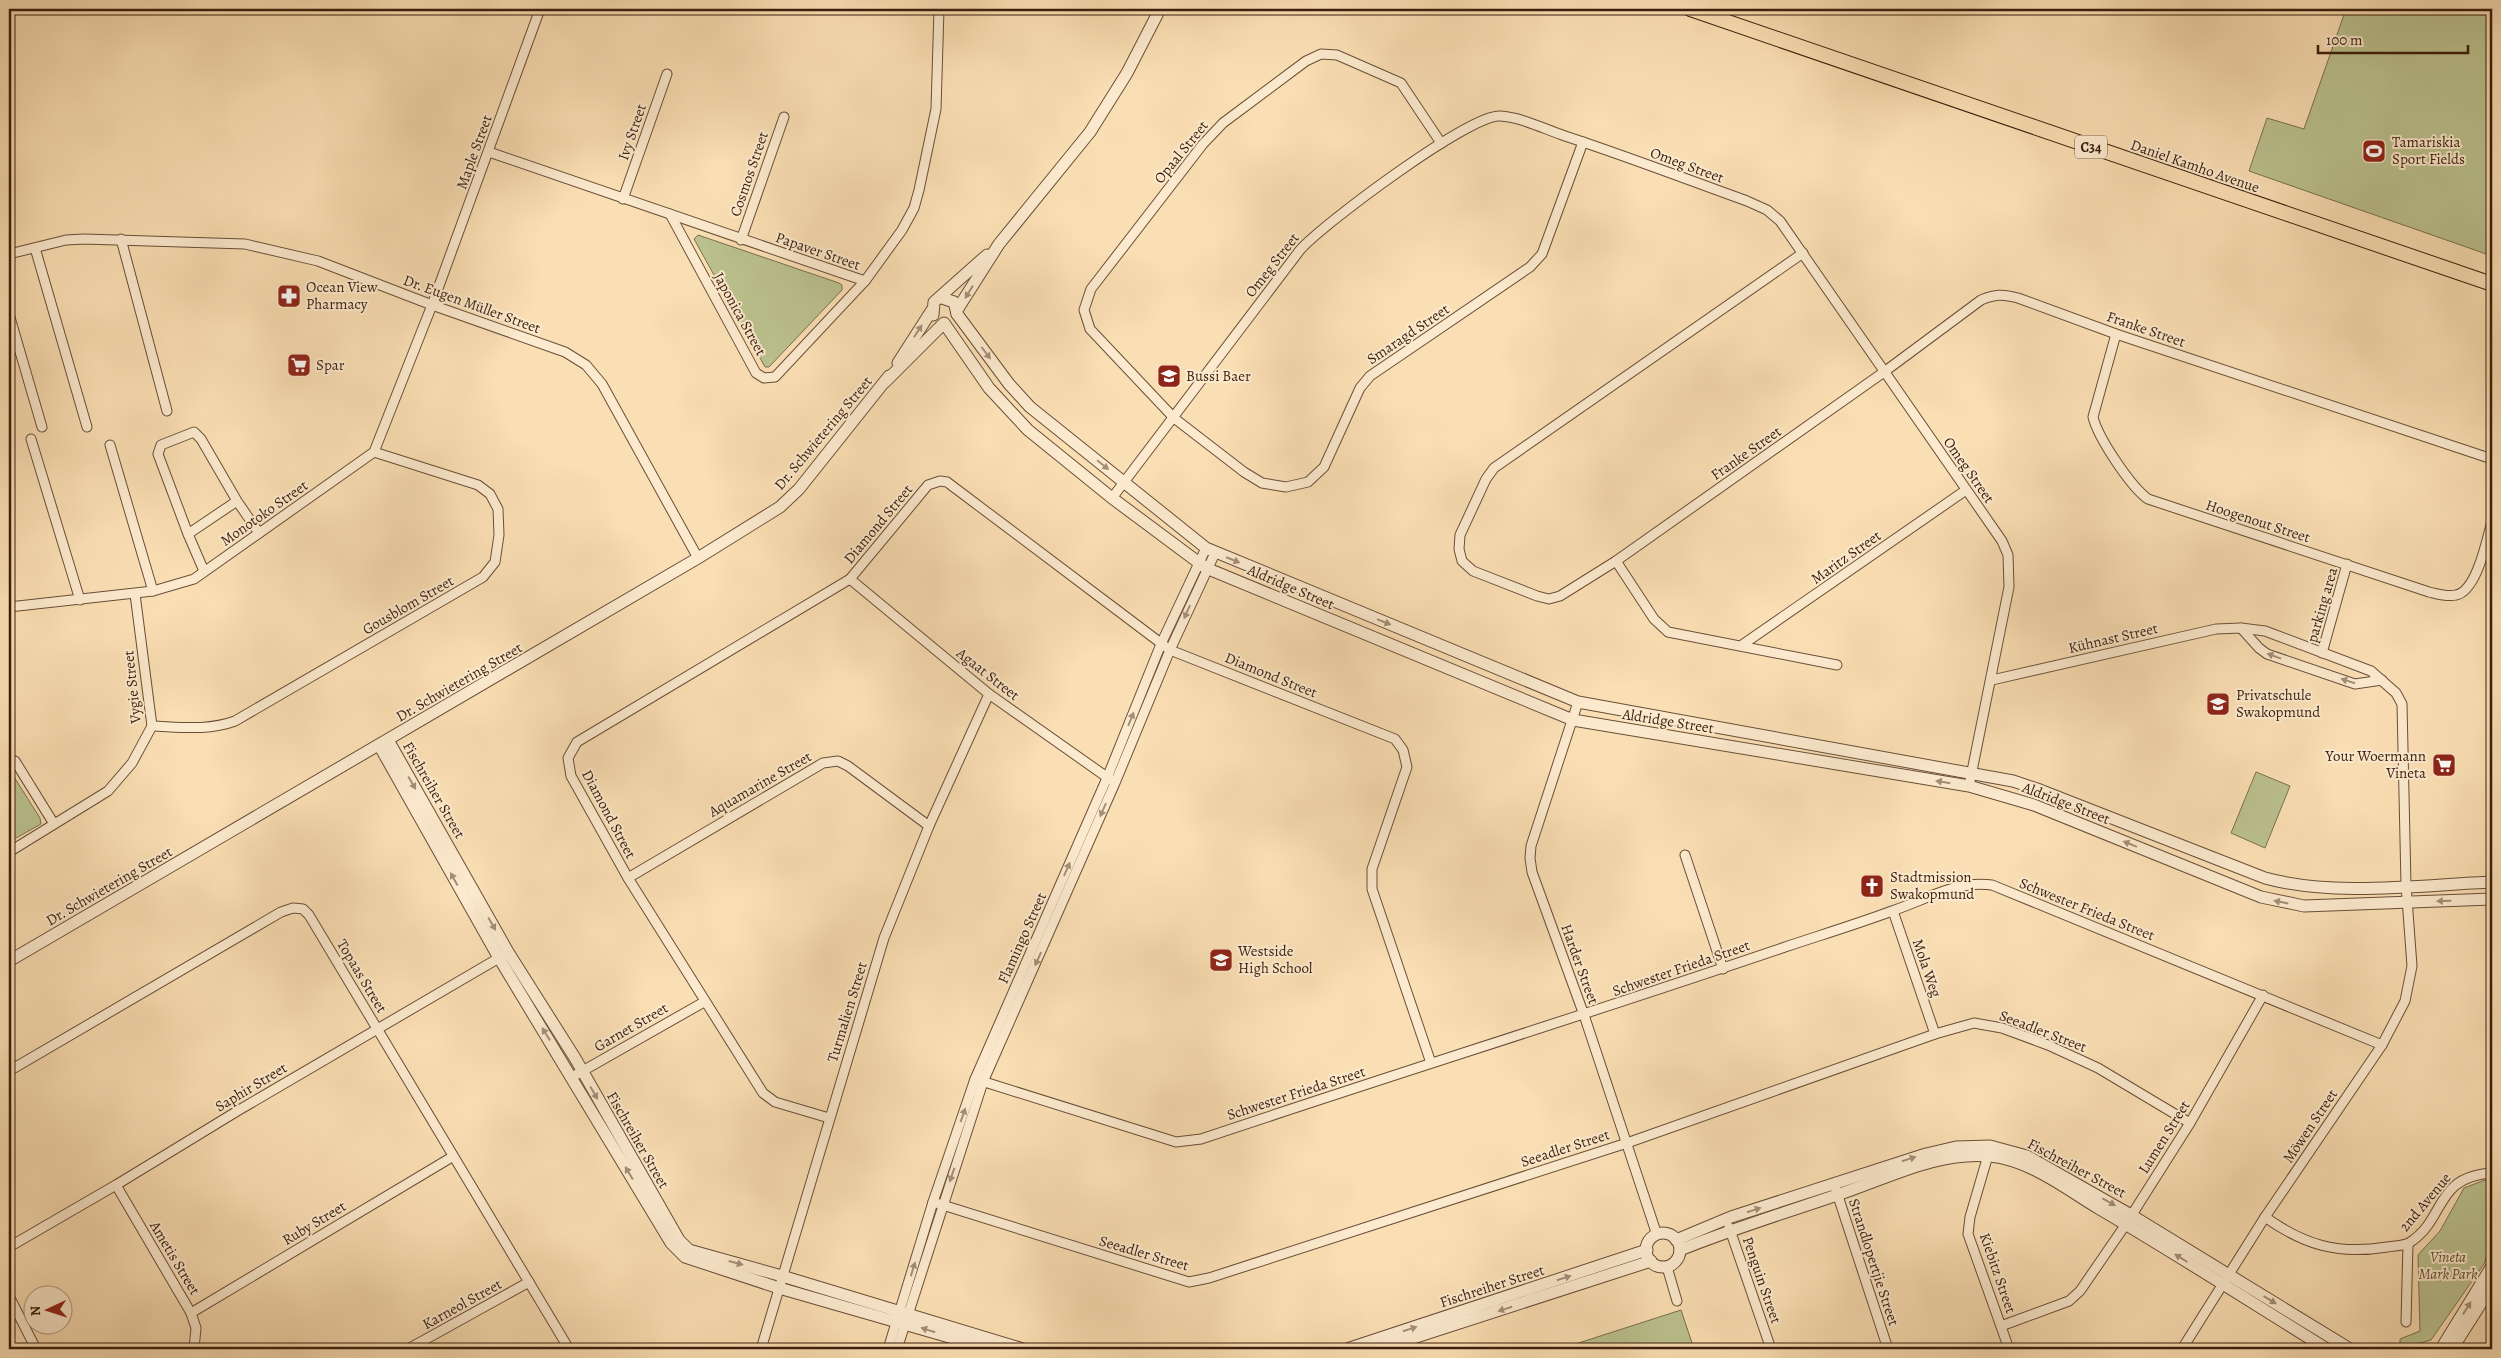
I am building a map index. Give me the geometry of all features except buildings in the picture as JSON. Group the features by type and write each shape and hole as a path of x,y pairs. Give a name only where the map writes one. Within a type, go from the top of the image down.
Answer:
{"main road":[{"name":"Daniel Kamho Avenue","path":"1690,9 2492,284"}],"street":[{"name":"Maple Street","path":"432,305 540,9"},
{"name":"Papaver Street","path":"489,152 865,281 902,230 914,208 919,190 936,109 939,9"},
{"path":"999,244 942,298 934,302 932,310 937,320 944,323 952,321 999,244 1090,132 1127,73 1160,9"},
{"name":"Opaal Street","path":"1174,418 1090,329 1084,310 1091,289 1222,123 1306,60 1321,54 1336,55 1401,83 1441,142"},
{"name":"Ivy Street","path":"623,199 667,74"},
{"name":"Omeg Street","path":"1112,498 1314,234 1441,142 1485,119 1498,116 1583,142 1767,210 1780,221 1995,530 2008,555 2009,587 1992,680 1969,786"},
{"name":"Cosmos Street","path":"741,240 784,117"},
{"name":"Smaragd Street","path":"1174,418 1244,472 1262,483 1286,487 1308,482 1324,467 1360,388 1370,376 1530,267 1542,254 1583,142"},
{"name":"Japonica Street","path":"670,214 756,373 764,378 775,377 865,281"},
{"path":"121,239 167,411"},
{"name":"Dr. Eugen Müller Street","path":"9,254 66,240 121,239 246,244 318,261 432,305 565,352 586,365 602,384 698,558"},
{"path":"35,248 87,427"},
{"name":"Franke Street","path":"1803,252 1494,468 1486,479 1460,535 1459,549 1462,561 1473,570 1549,599 1560,596 1616,561 1884,372 1981,300 1995,295 2018,298 2116,334 2492,459"},
{"path":"942,298 950,299 957,312"},
{"path":"374,452 432,305"},
{"name":"Dr. Schwietering Street","path":"886,382 932,310"},
{"name":"Aldridge Street","path":"957,312 1009,384 1030,407 1211,550 1578,702 1972,772 2040,790 2265,878 2290,885 2317,888 2492,882"},
{"path":"9,314 42,427"},
{"name":"Aldridge Street","path":"944,323 988,388 1007,410 1112,498 1202,565 1573,720 1969,786 2034,805 2261,897 2282,903 2312,906 2492,899"},
{"name":"Dr. Schwietering Street","path":"9,961 384,743 698,558 780,507 800,489 886,382 944,323"},
{"name":"Hoogenout Street","path":"2116,334 2093,417 2096,430 2141,494 2158,502 2429,592 2455,596 2465,591 2475,578 2492,521"},
{"path":"204,571 158,454 161,445 194,432 202,439 237,501 260,533"},
{"path":"31,439 80,600"},
{"path":"110,444 153,591"},
{"name":"Monotoko Street","path":"9,607 135,594 153,591 194,579 374,452"},
{"name":"Gousblom Street","path":"152,726 205,728 219,727 235,721 483,577 495,562 499,535 498,509 490,494 478,485 374,452"},
{"name":"Diamond Street","path":"829,1118 775,1102 763,1092 704,1002 628,878 571,776 568,758 577,742 850,579 928,485 940,480 947,482 1170,650 1395,739 1403,750 1407,767 1372,869 1372,889 1431,1062"},
{"name":"Maritz Street","path":"1742,645 1966,490"},
{"path":"188,534 237,501"},
{"name":"Flamingo Street","path":"1111,780 1161,644 1211,550"},
{"path":"1616,561 1654,619 1668,632 1837,665"},
{"name":"parking area","path":"2322,653 2347,564"},
{"name":"Flamingo Street","path":"888,1349 902,1317 979,1081 1170,650 1202,565"},
{"name":"Agaat Street","path":"850,579 990,694 1111,780"},
{"name":"Vygie Street","path":"9,852 108,791 132,763 152,726 135,594"},
{"path":"2241,628 2267,654 2355,684 2382,680"},
{"name":"Kühnast Street","path":"1992,680 2216,629 2241,628 2264,631 2372,671 2396,693 2402,704 2407,902"},
{"name":"Turmalien Street","path":"761,1349 884,938 929,826 990,694"},
{"name":"Harder Street","path":"1578,702 1531,846 1532,872 1584,1015 1657,1235"},
{"name":"Fischreiher Street","path":"384,743 503,955 679,1240 689,1250 782,1276 991,1349"},
{"path":"9,759 16,761 54,824"},
{"name":"Aquamarine Street","path":"628,878 823,763 838,761 848,766 929,826"},
{"path":"2088,827 2094,811"},
{"path":"1685,855 1722,969"},
{"name":"Schwester Frieda Street","path":"979,1081 1176,1142 1201,1139 1431,1062 1584,1015 1722,969 1893,911 1956,887 1978,883 1992,885 2382,1045"},
{"name":"Möwen Street","path":"2182,1349 2265,1217 2382,1045 2398,1016 2410,985 2412,948 2407,902"},
{"name":"Topaas Street","path":"9,1071 281,912 293,908 303,909 309,915 568,1349"},
{"name":"Mola Weg","path":"1893,911 1935,1034"},
{"name":"Saphir Street","path":"9,1247 116,1186 239,1110 503,955"},
{"name":"Lumen Street","path":"2001,1326 2068,1301 2080,1291 2129,1219 2190,1123 2263,995"},
{"name":"Garnet Street","path":"577,1074 704,1002"},
{"name":"Seeadler Street","path":"938,1203 1189,1282 1209,1278 1627,1142 1935,1034 1974,1024 2002,1028 2048,1045 2098,1068 2190,1123"},
{"name":"Fischreiher Street","path":"577,1074 671,1243 685,1257 779,1288 902,1317 1023,1349"},
{"name":"Fischreiher Street","path":"1678,1245 1834,1184 1926,1154 1956,1148 1989,1151 2020,1163 2129,1219 2226,1279 2350,1349"},
{"name":"Fischreiher Street","path":"1728,1224 1837,1195 1920,1166 1989,1151"},
{"name":"Kiebitz Street","path":"1989,1151 1970,1217 1968,1234 2009,1349"},
{"name":"Ruby Street","path":"191,1313 452,1157"},
{"name":"2nd Avenue","path":"2265,1217 2305,1242 2326,1247 2378,1248 2408,1244 2419,1234 2439,1203 2460,1180 2470,1176 2492,1173"},
{"name":"Strandlopertjie Street","path":"1834,1184 1888,1349"},
{"name":"Ametis Street","path":"116,1186 191,1313 196,1328 194,1349"},
{"name":"Penguin Street","path":"1728,1224 1771,1349"},
{"path":"1657,1235 1670,1235 1678,1245 1678,1259 1667,1267 1657,1266 1649,1256 1650,1241 1657,1235"},
{"name":"2nd Avenue","path":"2406,1322 2408,1244"},
{"name":"Fischreiher Street","path":"1347,1349 1649,1256"},
{"name":"Fischreiher Street","path":"1379,1349 1649,1256"},
{"path":"1667,1267 1677,1301"},
{"path":"2444,1348 2492,1269"},
{"name":"Fischreiher Street","path":"2226,1279 2327,1349"},
{"name":"Karneol Street","path":"408,1349 529,1282"},
{"path":"2444,1348 2492,1286"},
{"path":"9,1296 36,1349"},
{"name":"Flamingo Street","path":"897,1349 902,1317"}],"green space":[{"name":"Tamariskia Sport Fields","path":"2346,9 2492,9 2492,256 2249,171 2267,118 2304,129"},
{"path":"698,235 839,283 842,285 842,290 769,367 765,367 694,239"},
{"path":"9,769 40,818 41,824 9,842"},
{"path":"2256,772 2290,786 2265,848 2231,833"},
{"name":"Vineta Mark Park","path":"2485,1180 2492,1188 2492,1241 2484,1264 2431,1340 2400,1349 2400,1339 2420,1331 2418,1255 2440,1231 2464,1188"},
{"path":"1681,1310 1694,1349 1560,1349"}],"place":[{"name":"Tamariskia Sport Fields","path":"2374,151"},
{"name":"Ocean View Pharmacy","path":"289,296"},
{"name":"Spar","path":"299,365"},
{"name":"Bussi Baer","path":"1169,376"},
{"name":"Privatschule Swakopmund","path":"2218,704"},
{"name":"Your Woermann Vineta","path":"2444,765"},
{"name":"Stadtmission Swakopmund","path":"1872,886"},
{"name":"Westside High School","path":"1221,960"}]}
